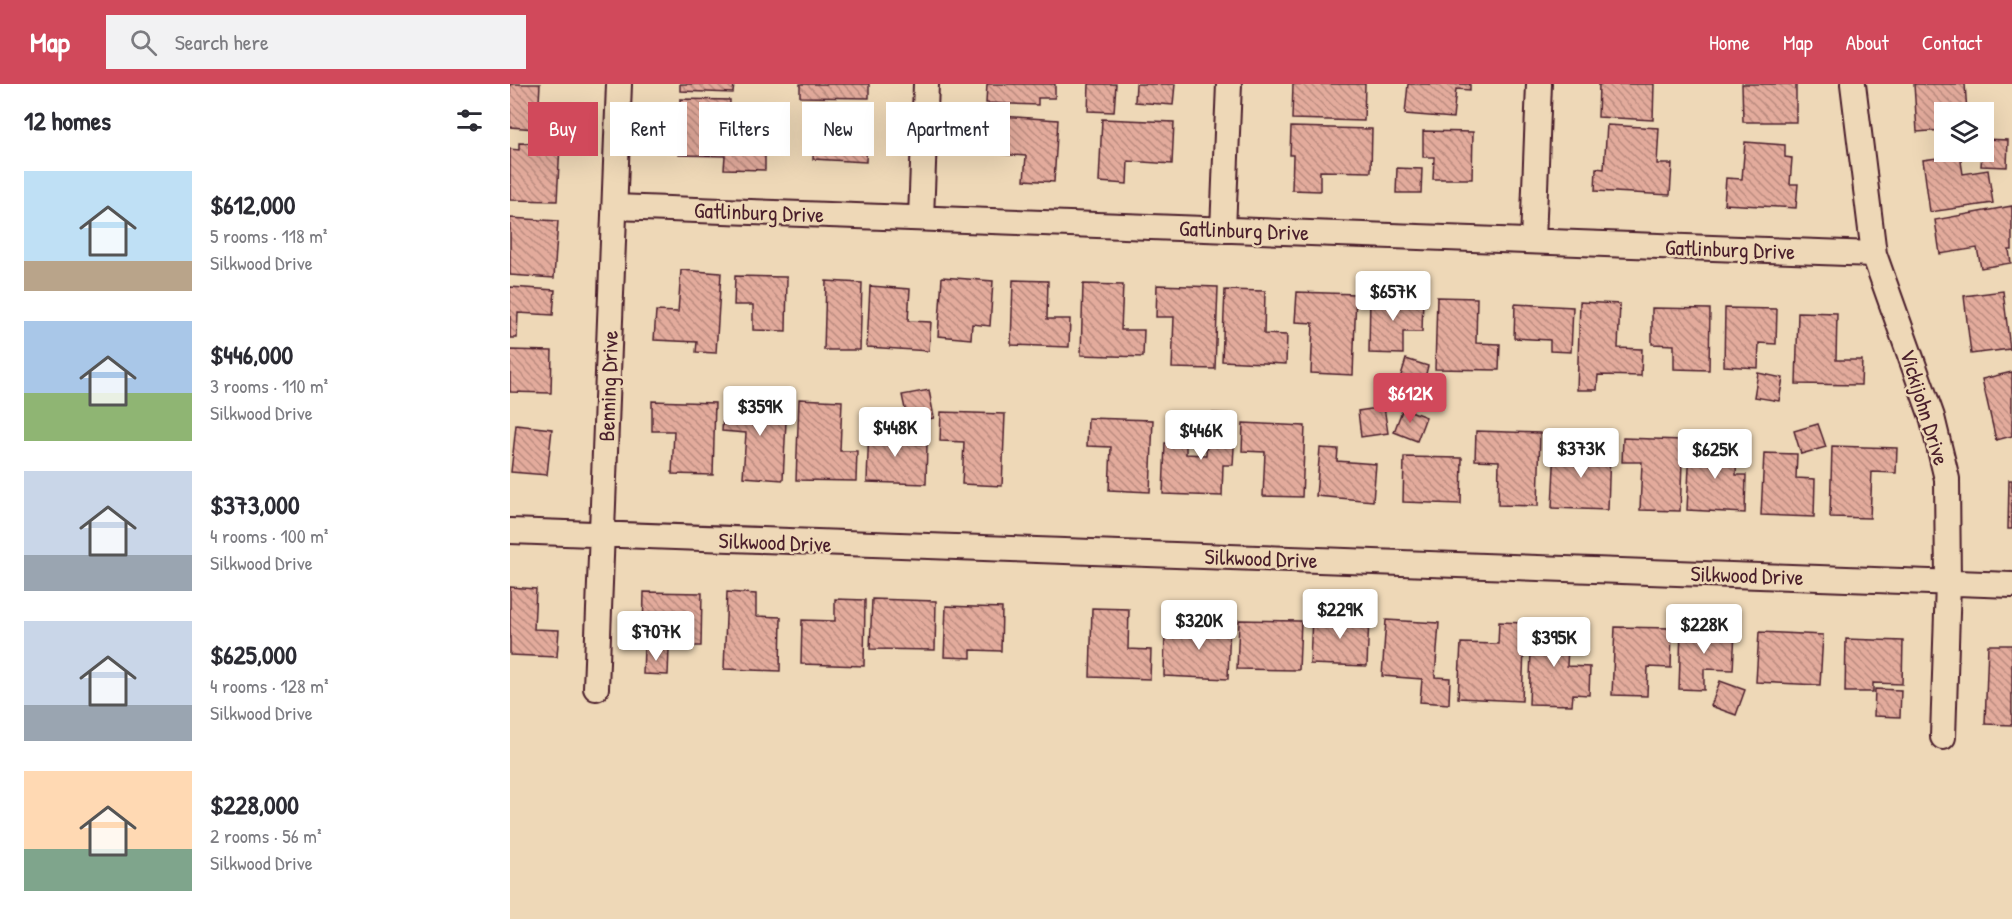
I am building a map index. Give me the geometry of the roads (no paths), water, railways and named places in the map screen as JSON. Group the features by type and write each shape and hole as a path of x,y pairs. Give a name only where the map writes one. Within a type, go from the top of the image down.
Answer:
{"street":[{"name":"Benning Drive","path":"596,688 619,84"},
{"path":"921,218 926,84"},
{"path":"1223,230 1229,84"},
{"path":"1533,241 1539,84"},
{"name":"Vickijohn Drive","path":"1853,84 1874,254 1932,417 1947,479 1948,582 1943,737"},
{"name":"Gatlinburg Drive","path":"615,207 1874,254"},
{"name":"Silkwood Drive","path":"510,531 2012,585"}]}
